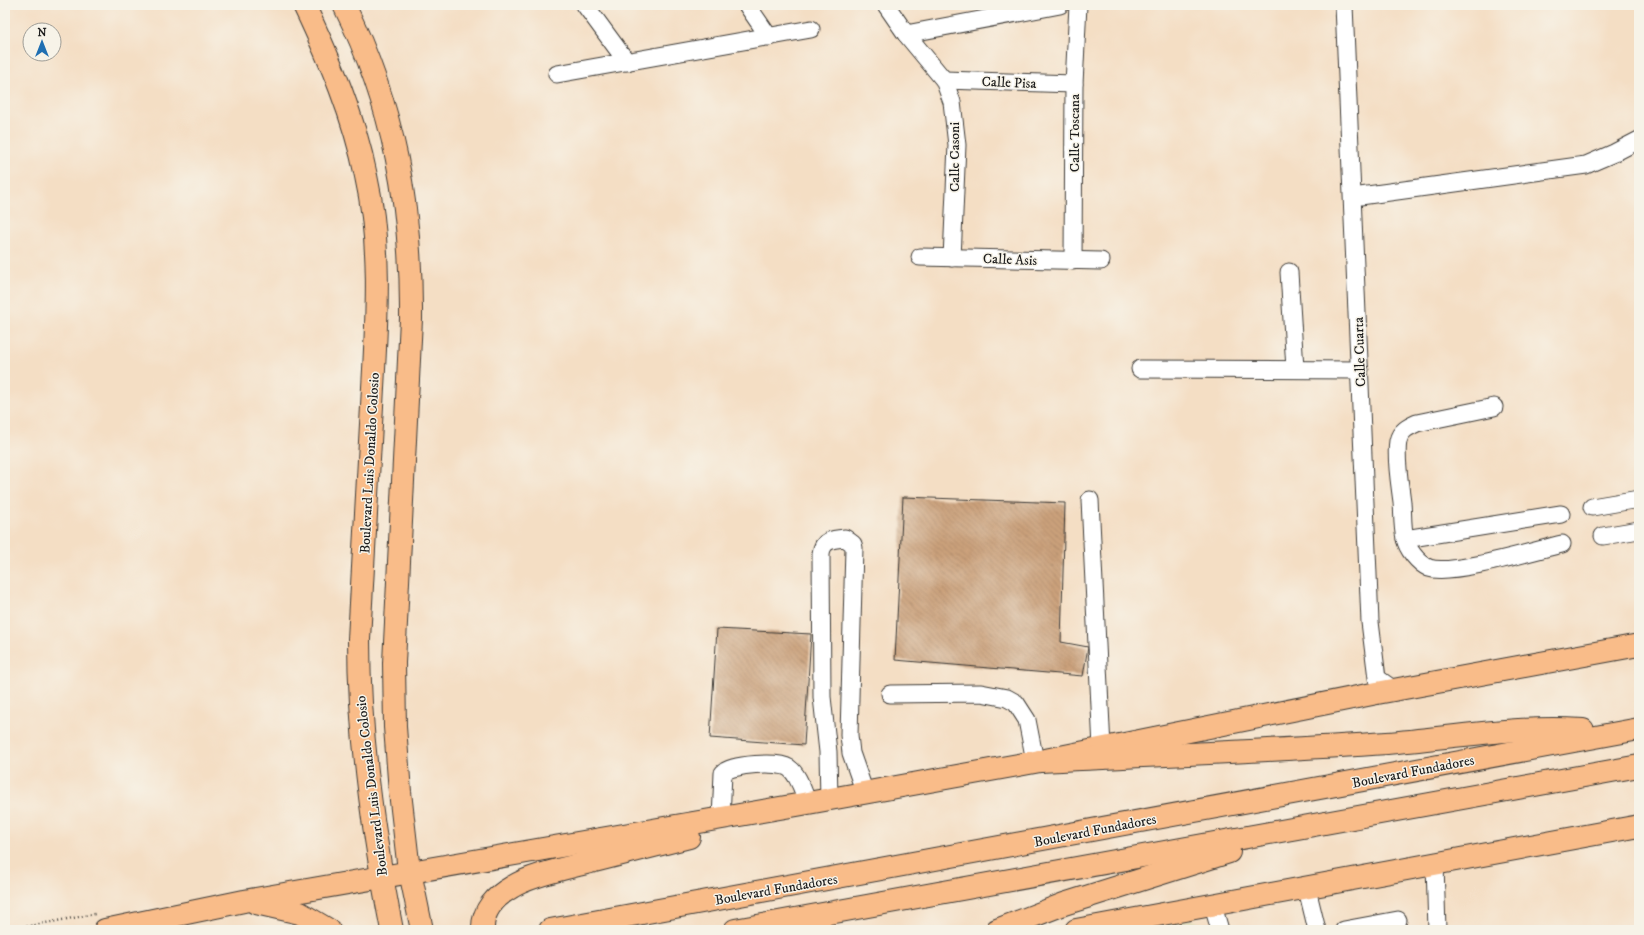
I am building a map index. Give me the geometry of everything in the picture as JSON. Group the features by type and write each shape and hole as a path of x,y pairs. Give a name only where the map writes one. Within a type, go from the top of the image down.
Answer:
{"main road":[{"name":"Boulevard Luis Donaldo Colosio","path":"304,5 329,60 355,130 367,177 375,236 378,304 359,631 360,710 366,768 382,878 392,930"},
{"name":"Boulevard Luis Donaldo Colosio","path":"344,5 364,44 383,99 398,158 407,218 411,278 410,355 394,663 395,727 410,872 422,930"},
{"path":"105,930 244,900 382,878 811,803 1038,761 1394,690 1639,646"},
{"path":"1038,761 1332,747 1539,730 1579,729 1630,731"},
{"name":"Boulevard Fundadores","path":"550,930 1630,731"},
{"path":"735,930 1639,766"},
{"path":"483,930 485,916 490,906 500,895 513,886 554,871 733,826 811,803"},
{"path":"1076,930 1213,906 1639,826"},
{"path":"997,930 1064,904 1171,871 1302,827"},
{"path":"244,900 300,913 329,930"}],"street":[{"path":"586,5 627,62"},
{"path":"746,5 769,37"},
{"name":"Calle Casoni","path":"886,5 906,34 944,80 952,102 956,145 952,258"},
{"path":"906,34 1060,5"},
{"name":"Calle Toscana","path":"1073,261 1074,84 1078,5"},
{"name":"Calle Cuarta","path":"1344,5 1367,567 1372,653 1377,678 1394,690"},
{"path":"557,74 811,29"},
{"name":"Calle Pisa","path":"944,80 1074,84"},
{"path":"1353,197 1586,165 1639,140"},
{"name":"Calle Asis","path":"920,257 1101,261"},
{"path":"1289,272 1295,369"},
{"path":"1140,369 1360,370"},
{"path":"1494,407 1417,423 1408,427 1401,433 1398,442 1398,458 1405,539 1417,559 1422,564 1430,568 1441,570 1460,568 1562,544"},
{"path":"1592,507 1639,499"},
{"path":"1090,500 1102,748"},
{"path":"1405,539 1561,514"},
{"path":"1603,536 1639,530"},
{"path":"811,803 828,752 822,697 821,554 825,543 833,539 845,538 853,544 854,548 849,735 851,753 865,793"},
{"path":"890,694 981,693 1007,698 1016,703 1027,720 1038,761"},
{"path":"721,819 723,773 727,769 741,766 773,764 790,768 796,775 811,803"},
{"path":"1435,864 1436,930"},
{"path":"1307,888 1317,930"},
{"path":"1213,906 1220,930"},
{"path":"1344,930 1398,920"}],"shaded area":[{"path":"1190,919 1204,924 1210,930 1130,930"}],"building":[{"path":"903,497 1065,503 1061,642 1088,647 1083,676 895,660"},
{"path":"717,629 811,634 804,745 710,738"}]}
